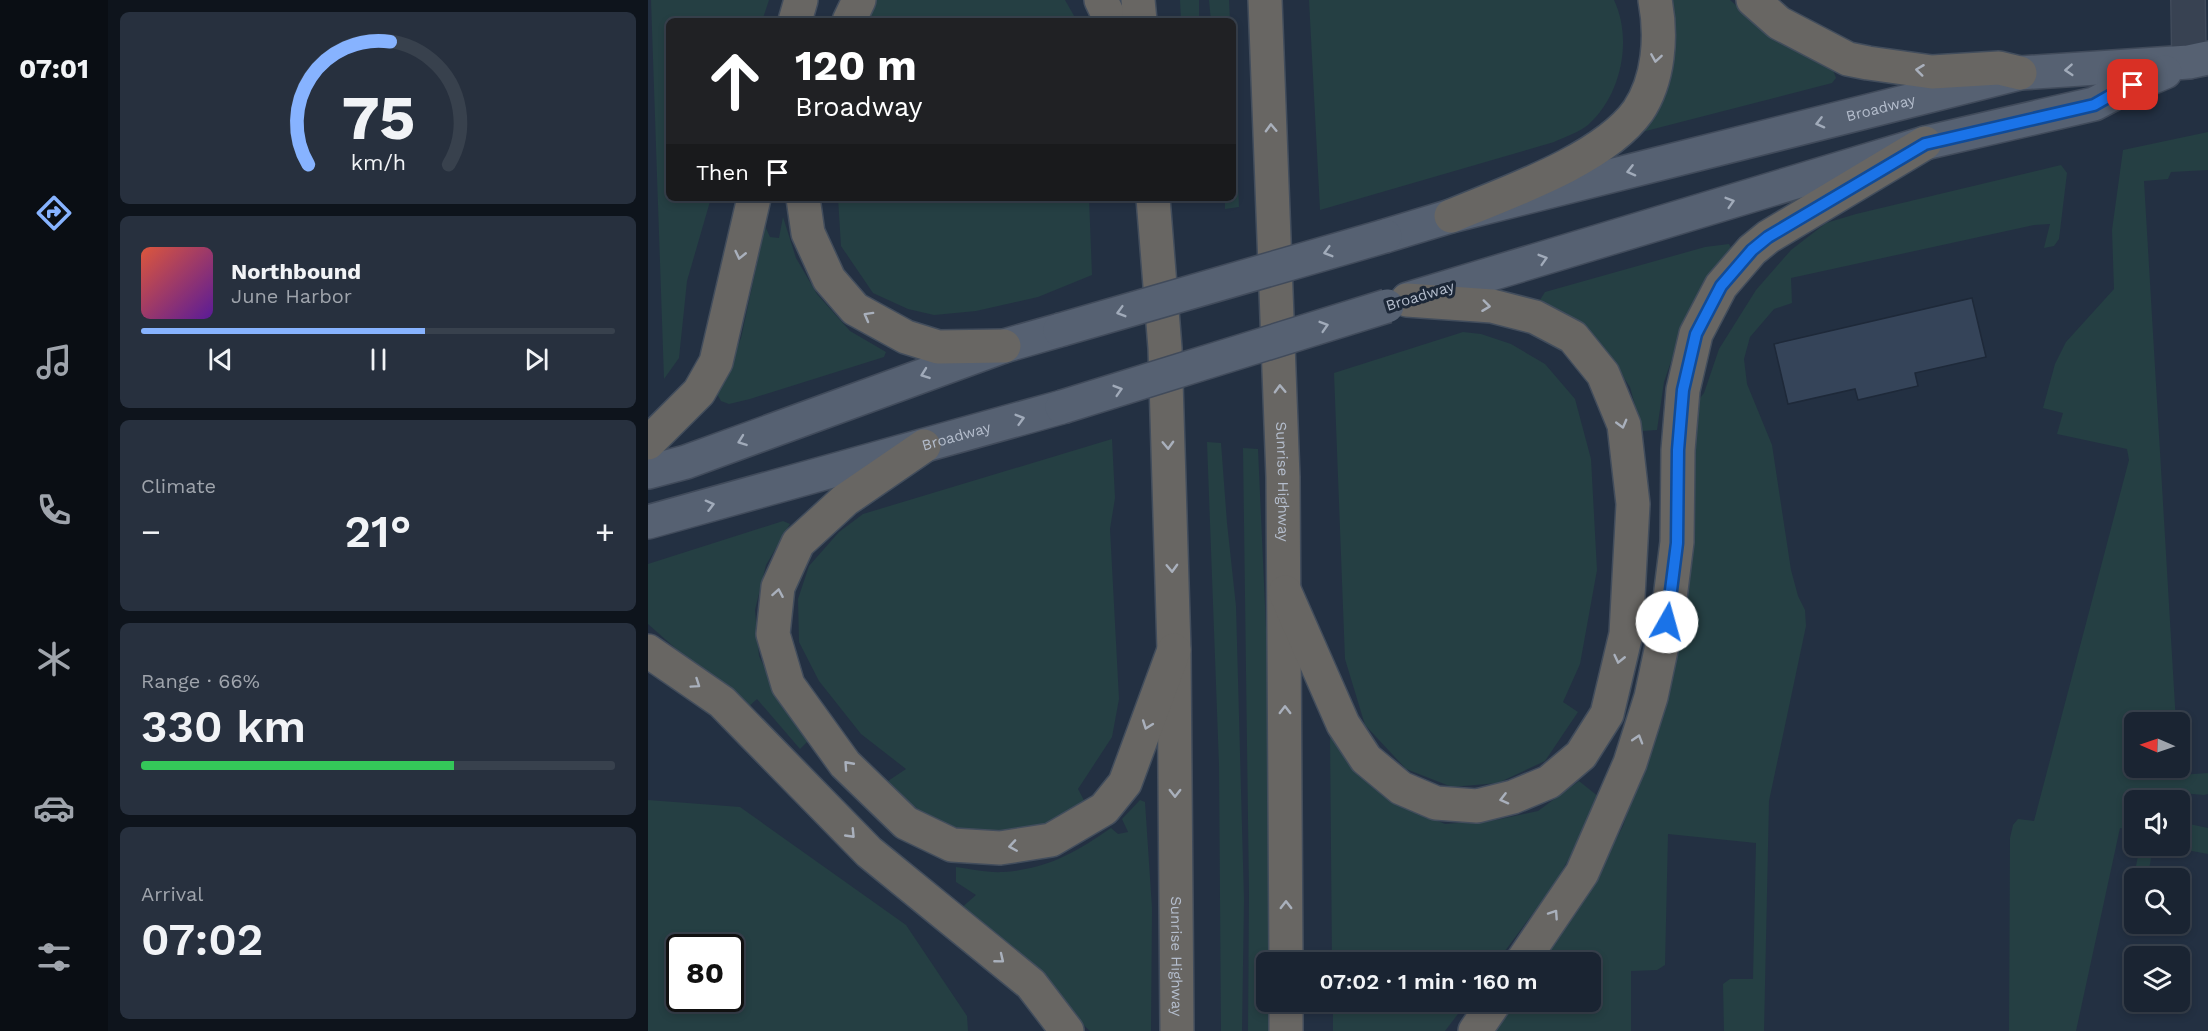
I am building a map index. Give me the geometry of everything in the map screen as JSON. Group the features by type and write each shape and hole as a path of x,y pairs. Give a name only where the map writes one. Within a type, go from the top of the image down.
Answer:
{"highway":[{"path":"796,18 801,0"},
{"path":"850,18 859,0"},
{"path":"1101,0 1110,18"},
{"path":"1138,0 1140,18"},
{"path":"1451,216 1564,168 1600,146 1627,124 1638,111 1650,89 1658,43 1655,0"},
{"path":"1752,0 1779,23 1848,59 1932,72 1999,68 2020,73"},
{"name":"Sunrise Highway","path":"1268,6 1283,477 1286,952"},
{"path":"1528,952 1582,873 1630,763 1651,697 1667,622 1677,543 1678,450 1683,390 1696,334 1721,286 1752,250 1768,237 1925,144"},
{"path":"648,443 699,392 716,362 753,201"},
{"path":"803,201 808,233 829,279 855,309 906,337 938,347 1004,346"},
{"name":"Sunrise Highway","path":"1153,201 1165,348 1174,650 1177,1031"},
{"path":"1285,592 1343,724 1366,759 1401,788 1436,803 1477,806 1513,798 1549,782 1581,755 1607,714 1626,634 1633,504 1624,425 1603,374 1573,337 1535,317 1492,306 1397,303"},
{"path":"924,446 845,500 798,543 778,586 773,634 788,685 845,764 906,822 952,846 1000,848 1051,840 1104,808 1125,783 1174,650"},
{"path":"648,651 722,702 869,852 1031,984 1067,1031"},
{"path":"1286,1012 1286,1031"},
{"path":"1474,1031 1488,1012"}],"main road":[{"name":"Broadway","path":"648,472 686,462 1004,346 1451,216 2020,73 2198,60"},
{"name":"Broadway","path":"648,522 1062,407 1397,303 1925,144 2094,105 2115,93 2198,60"}],"street":[{"path":"2188,0 2198,60"}],"green space":[{"path":"651,0 769,0 763,18 666,18 666,201 710,201 687,281 679,358 664,379"},
{"path":"874,0 1065,0 1075,18 864,18"},
{"path":"1180,0 1199,0 1199,18 1181,18"},
{"path":"1209,0 1229,0 1230,18 1211,18"},
{"path":"1309,0 1614,0 1623,32 1620,67 1609,99 1588,125 1576,132 1554,142 1320,210"},
{"path":"1670,0 1730,0 1767,33 1833,70 1836,78 1832,83 1642,132 1640,129"},
{"path":"2208,132 2208,170 2171,172 2168,179 2144,181 2175,712 2124,712 2124,778 2190,778 2190,774 2208,773 2208,794 2190,794 2190,790 2124,790 2124,829 2120,828 2076,1031 2009,1031 2010,838 2013,825 2018,819 2034,821 2129,460 2127,449 2057,434 2063,413 2043,408 2055,364 2066,342 2114,289 2112,230 2123,150"},
{"path":"1236,141 1239,207 1225,209 1225,201 1236,201"},
{"path":"2061,165 2067,173 2059,239 2054,246 2044,248 2050,224 2034,225 1791,278 1792,303 1774,309 1750,337 1744,359 1747,384 1772,445 1791,570 1798,596 1805,610 1806,626 1769,801 1764,1031 1724,1031 1723,984 1730,979 1753,979 1756,843 1668,834 1665,965 1657,970 1631,971 1631,1031 1488,1031 1502,1012 1601,1012 1601,952 1546,952 1584,899 1623,826 1672,677 1689,562 1696,403 1704,393 1719,349 1756,290 1791,250 1826,223"},
{"path":"838,201 1089,201 1092,275 1038,297 976,311 934,315 908,309 873,293 841,246"},
{"path":"783,217 796,258 817,294 850,331 886,352 884,357 729,404 721,401 717,394 741,338 765,226 770,237 779,238"},
{"path":"1729,244 1732,250 1702,284 1682,329 1664,382 1657,430 1642,431 1630,387 1599,341 1571,316 1540,300 1545,292 1705,247"},
{"path":"1463,332 1481,334 1511,344 1545,364 1575,399 1591,459 1597,570 1580,664 1563,702 1578,712 1545,761 1498,783 1452,787 1406,769 1365,725 1345,659 1334,373"},
{"path":"1112,439 1115,498 1110,529 1119,699 1112,737 1078,789 1086,804 1050,822 1010,832 967,832 924,814 885,783 906,769 861,734 819,681 799,642 798,599 809,566 839,532 863,514"},
{"path":"1207,442 1221,443 1236,606 1244,900 1242,1031 1221,1031 1219,765"},
{"path":"1243,448 1258,449 1269,695 1270,952 1256,952 1256,1012 1270,1012 1269,1031 1248,1031 1249,893"},
{"path":"783,521 790,524 766,565 755,610 759,656 776,692 808,741 800,749 757,699 745,710 648,624 648,564"},
{"path":"1330,734 1394,802 1445,824 1496,820 1538,811 1579,781 1599,797 1581,837 1554,885 1504,952 1332,952"},
{"path":"648,800 740,807 906,925 967,1016 968,1031 648,1031"},
{"path":"1140,800 1145,802 1152,908 1151,1031 1090,1031 959,910 976,895 956,882 956,867 1003,872 1047,863 1073,852 1111,828 1118,834 1128,832 1122,819"},
{"path":"2190,824 2208,828 2208,854 2190,851"},
{"path":"2138,856 2151,856 2149,868 2136,868"},
{"path":"1333,1012 1459,1012 1445,1031 1333,1031"}],"building":[{"path":"1972,298 1986,357 1915,373 1918,386 1858,400 1855,389 1788,404 1774,344"}],"route":[{"path":"1667,622 1677,543 1678,450 1683,390 1696,334 1721,286 1752,250 1768,237 1925,144 2094,105 2133,85"}]}
